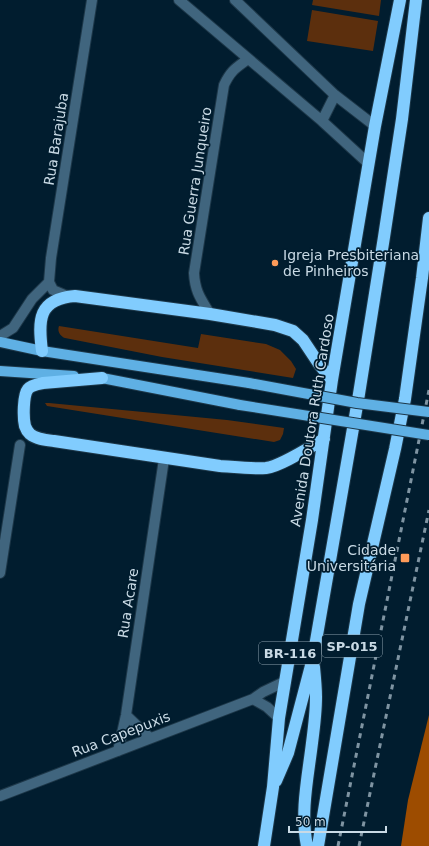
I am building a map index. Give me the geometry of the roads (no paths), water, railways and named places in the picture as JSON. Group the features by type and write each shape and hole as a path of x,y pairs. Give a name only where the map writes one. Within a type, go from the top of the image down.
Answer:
{"highway":[{"name":"Avenida Doutora Ruth Cardoso","path":"264,846 273,787 279,718 312,520 332,380 375,126 400,0"},
{"path":"273,787 288,753 313,658 359,394 384,237 402,119 416,0"},
{"name":"SP-015","path":"318,846 359,604 396,449 405,399 429,218"},
{"path":"42,351 40,320 48,305 55,300 67,296 95,298 210,314 275,325 293,331 304,340 319,364 332,380"},
{"path":"102,378 43,383 28,389 24,400 25,428 31,435 54,442 220,466 268,468 277,465 324,439"},
{"path":"307,846 304,825 304,803 316,699 313,658"}],"main road":[{"path":"0,342 42,351 248,383 357,403 429,412"},
{"path":"0,371 102,378 240,405 429,435"}],"street":[{"name":"Rua Barajuba","path":"49,282 51,258 92,0"},
{"path":"179,0 322,121 369,164"},
{"path":"235,0 335,95 375,126"},
{"name":"Rua Guerra Junqueiro","path":"210,314 197,291 194,273 224,85 229,75 235,68 248,58"},
{"path":"322,121 335,95"},
{"path":"0,336 13,328 32,299 49,282 53,290 67,296"},
{"path":"0,573 20,445"},
{"name":"Rua Acare","path":"118,751 126,715 164,459"},
{"name":"Rua Capepuxis","path":"0,796 253,698 286,681"},
{"path":"253,698 267,707 279,718"},
{"path":"126,715 150,738"}],"railway":[{"path":"338,846 429,390"},
{"path":"359,846 429,510"}],"place":[{"name":"Igreja Presbiteriana de Pinheiros","path":"275,263"},
{"name":"Cidade Universitária","path":"405,558"}]}
